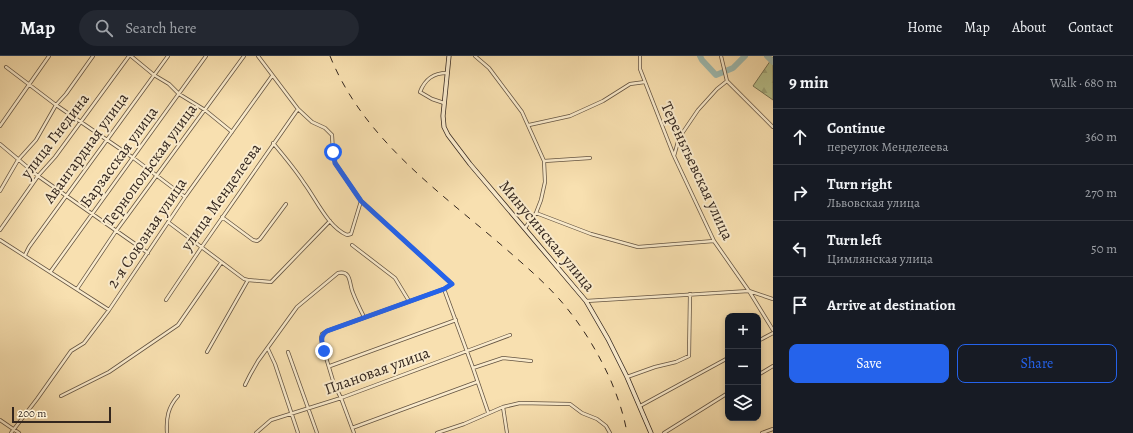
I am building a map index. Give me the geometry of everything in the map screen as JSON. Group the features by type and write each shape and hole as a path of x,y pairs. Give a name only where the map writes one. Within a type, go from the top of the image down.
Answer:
{"main road":[{"name":"Минусинская улица","path":"449,56 443,116 444,127 452,142 586,301 608,339 640,406 651,433"}],"street":[{"path":"0,126 49,56"},
{"path":"0,191 18,160 36,140 56,105 66,94 93,56"},
{"path":"130,56 154,75 169,84 179,94 205,110 232,132"},
{"name":"улица Гнедина","path":"0,230 38,176 55,157 130,56"},
{"name":"Авангардная улица","path":"25,255 29,247 168,56"},
{"name":"Барзасская улица","path":"50,271 93,214 132,157 206,56"},
{"name":"Тернопольская улица","path":"77,289 116,231 244,56"},
{"path":"258,56 298,109 312,122 325,128 332,135 335,163 361,201 452,284 444,289 364,317 322,334 321,338 324,351 330,366 334,384 354,433"},
{"path":"475,56 489,68 522,112 544,161 544,187 536,213 525,228"},
{"name":"Тереньтьевская улица","path":"640,56 640,69 674,156 714,240 749,291 773,330"},
{"path":"721,56 727,81 773,127"},
{"path":"6,67 56,105 132,157 185,196"},
{"path":"444,103 432,99 420,92 424,83 430,78 440,73 448,74"},
{"name":"2-я Союзная улица","path":"11,433 70,351 84,344 109,310 185,196 272,76"},
{"path":"674,156 679,138 698,110 717,89 727,81"},
{"path":"529,125 570,116 603,102 630,84 645,82"},
{"name":"улица Менделеева","path":"166,300 298,109"},
{"path":"274,143 304,182 330,221 342,233 347,235 351,234 361,201"},
{"path":"0,144 38,176 66,196 72,198 148,253"},
{"path":"544,161 590,158"},
{"path":"222,217 253,240 257,241 286,204"},
{"path":"536,213 591,234 638,247 714,240"},
{"path":"168,222 244,279 270,282 330,221"},
{"path":"0,240 109,310"},
{"path":"352,245 395,278 409,301"},
{"path":"61,396 109,372 178,325 221,263"},
{"path":"245,385 250,375 297,307 338,273 341,272 346,274 349,278 352,290 364,317"},
{"path":"207,352 248,280"},
{"path":"444,289 488,412"},
{"path":"586,301 749,291 773,299"},
{"path":"627,378 676,362 689,356 690,294"},
{"path":"330,366 456,320"},
{"path":"761,340 773,333"},
{"name":"Плановая улица","path":"256,433 271,420 341,398 510,335"},
{"path":"268,349 275,364 298,433"},
{"path":"288,352 317,433"},
{"path":"473,368 503,358 531,361"},
{"path":"640,406 725,360"},
{"path":"761,373 773,366"},
{"path":"352,428 477,382"},
{"path":"167,433 170,406 178,396"},
{"path":"664,433 725,396"},
{"path":"437,433 464,424 488,412 520,403 570,404 582,413 597,419 606,426 610,433"},
{"path":"503,407 507,433"},
{"path":"0,420 19,433"},
{"path":"762,433 773,429"}],"green space":[{"path":"773,57 773,100 753,86"}],"waterway":[{"path":"700,56 716,75 733,68 745,56"},
{"path":"767,56 773,62"}],"railway":[{"path":"330,56 345,87 364,116 386,142 435,189 532,272 568,309 595,349 606,370 618,400 627,433"}],"route":[{"path":"324,351 321,338 324,332 444,289 452,284 361,201 335,163 333,152"}]}
